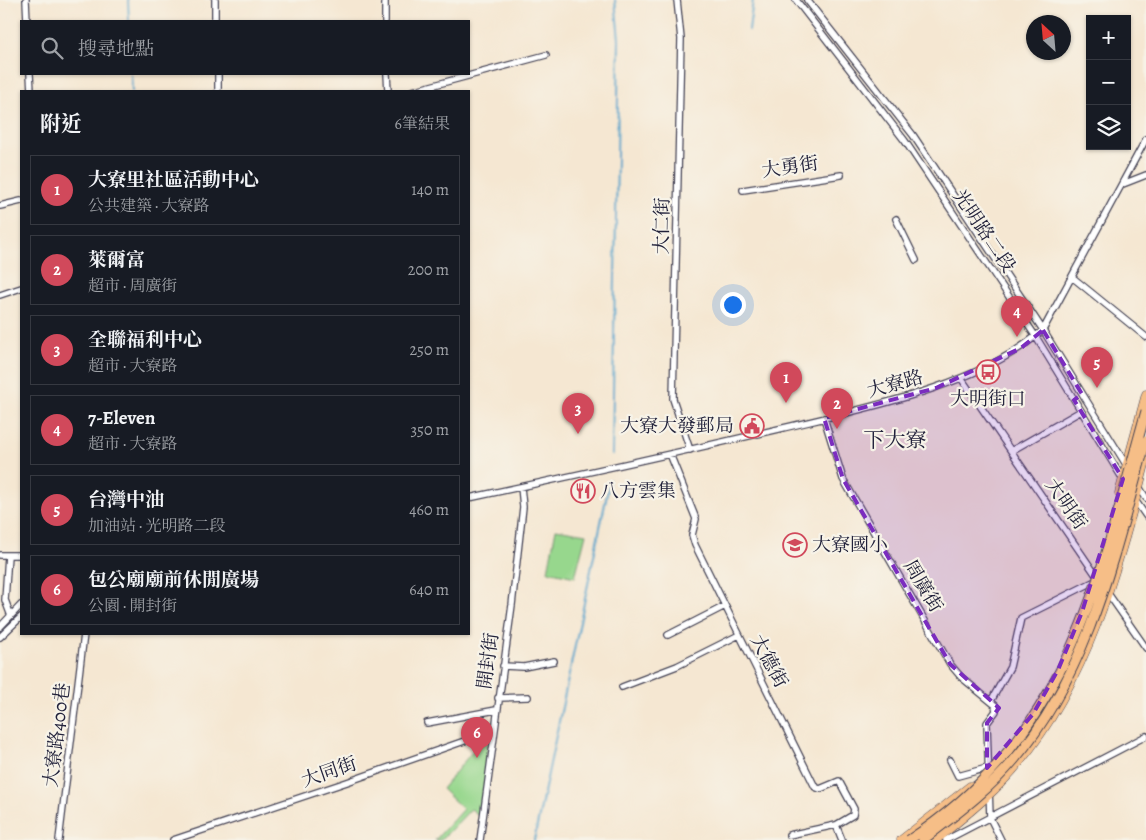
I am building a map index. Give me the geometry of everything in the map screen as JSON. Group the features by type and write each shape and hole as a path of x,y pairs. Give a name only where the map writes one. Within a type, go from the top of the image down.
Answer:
{"highway":[{"path":"909,840 971,793 1006,755 1036,716 1061,671 1087,613 1146,411"},
{"path":"923,840 977,799 1014,760 1043,721 1070,674 1094,615 1146,441"}],"main road":[{"path":"901,840 968,789 1033,714 1058,670 1094,578 1146,394"},
{"path":"936,840 989,795 1018,764 1048,725 1076,677 1107,592 1146,461"}],"street":[{"path":"26,0 27,20"},
{"path":"215,0 216,20"},
{"path":"385,0 386,20"},
{"name":"大仁街","path":"677,0 681,39 673,399 690,450"},
{"name":"光明路二段","path":"796,0 905,141 1036,337 1146,516"},
{"name":"光明路二段","path":"807,0 914,135 1043,330 1146,498"},
{"path":"416,90 546,55"},
{"path":"30,75 30,90"},
{"path":"218,75 218,90"},
{"path":"387,75 388,90"},
{"name":"大寮路","path":"470,498 690,450 824,418 936,388 961,378 1021,348 1043,330 1146,139"},
{"name":"大勇街","path":"743,190 841,175"},
{"path":"1123,184 1146,175"},
{"path":"0,206 20,200"},
{"path":"896,219 916,260"},
{"path":"1072,277 1146,337"},
{"path":"0,295 20,288"},
{"name":"大明街","path":"961,378 1094,578 1107,592 1146,648"},
{"path":"1074,400 1082,394"},
{"path":"1010,451 1081,411"},
{"name":"周廣街","path":"824,418 844,478 950,664 960,677 991,701"},
{"name":"大德街","path":"670,454 696,519 692,535 695,545 815,787 820,789 836,782 842,784 854,812 836,825"},
{"name":"開封街","path":"480,840 523,506 522,487"},
{"path":"0,555 20,555"},
{"path":"8,555 5,600 11,616"},
{"path":"1001,840 990,818 987,723 997,708 991,701 1010,667 1021,618 1094,578"},
{"path":"0,627 20,606"},
{"path":"668,635 725,606"},
{"path":"0,637 20,618"},
{"name":"大寮路400巷","path":"59,840 84,635"},
{"path":"622,688 677,666 739,635"},
{"path":"503,666 524,667 554,661"},
{"path":"498,698 528,697"},
{"path":"427,724 496,710"},
{"name":"大同街","path":"173,840 493,731"},
{"path":"946,840 1146,736"},
{"path":"950,760 958,776 987,768"},
{"path":"789,835 836,825 842,840"}],"highlighted area":[{"path":"1043,330 1082,394 1074,400 1123,479 1082,612 1058,670 1033,714 987,768 987,723 999,708 950,664 843,479 824,418 936,388 1021,348"}],"green space":[{"path":"556,529 586,534 575,577 548,571"},
{"path":"488,732 483,819 471,809 441,840 435,840 463,809 442,789"}],"waterway":[{"path":"128,0 129,20"},
{"path":"612,454 619,39 615,0"},
{"path":"749,30 753,0"},
{"path":"131,75 132,90"},
{"path":"534,840 610,480"}],"place":[{"name":"7-Eleven","path":"1017,337"},
{"name":"大明街口","path":"988,372"},
{"name":"台灣中油","path":"1097,388"},
{"name":"大寮里社區活動中心","path":"786,403"},
{"name":"大寮大發郵局","path":"752,426"},
{"name":"萊爾富","path":"837,429"},
{"name":"全聯福利中心","path":"578,434"},
{"name":"八方雲集","path":"583,491"},
{"name":"大寮國小","path":"795,545"},
{"name":"包公廟廟前休閒廣場","path":"477,758"}],"district":[{"name":"下大寮","path":"895,440"}]}
